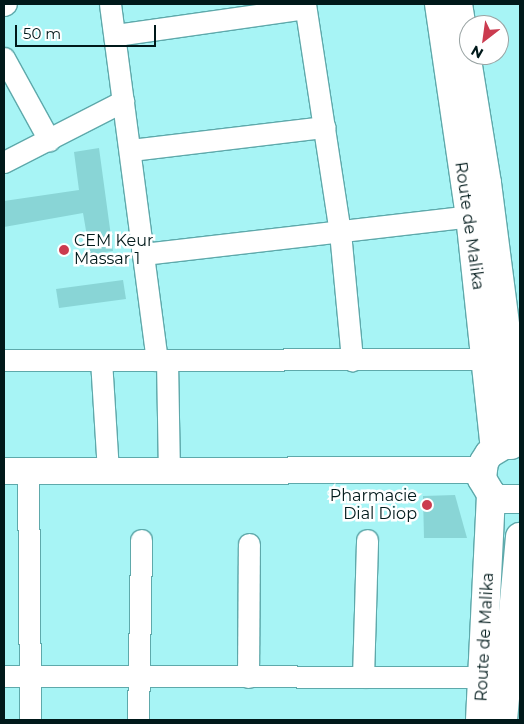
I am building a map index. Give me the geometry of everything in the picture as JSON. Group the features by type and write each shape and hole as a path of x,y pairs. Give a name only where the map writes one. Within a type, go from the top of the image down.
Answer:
{"main road":[{"name":"Route de Malika","path":"439,4 470,216 497,465 480,720"},
{"name":"Route de Malika","path":"458,4 487,182 520,439"},
{"path":"497,465 507,501 520,499"},
{"name":"Route de Malika","path":"503,720 520,537"}],"street":[{"path":"110,4 116,34 123,101 131,150 142,254 162,360 169,470"},
{"path":"116,34 305,6 340,232 352,360"},
{"path":"4,58 49,140"},
{"path":"4,162 123,101"},
{"path":"131,150 325,126"},
{"path":"142,254 470,216"},
{"path":"4,360 486,359"},
{"path":"101,360 108,470"},
{"path":"30,720 30,676 16,471 497,465"},
{"path":"138,720 141,540"},
{"path":"363,677 367,540"},
{"path":"248,677 249,544"},
{"path":"4,676 484,677"}],"building":[{"path":"99,148 113,251 90,254 83,213 4,227 4,201 79,190 74,152"},
{"path":"123,280 126,299 59,308 56,289"},
{"path":"455,495 467,538 424,538 423,496"}],"place":[{"name":"CEM Keur Massar 1","path":"64,250"},
{"name":"Pharmacie Dial Diop","path":"427,505"}]}
